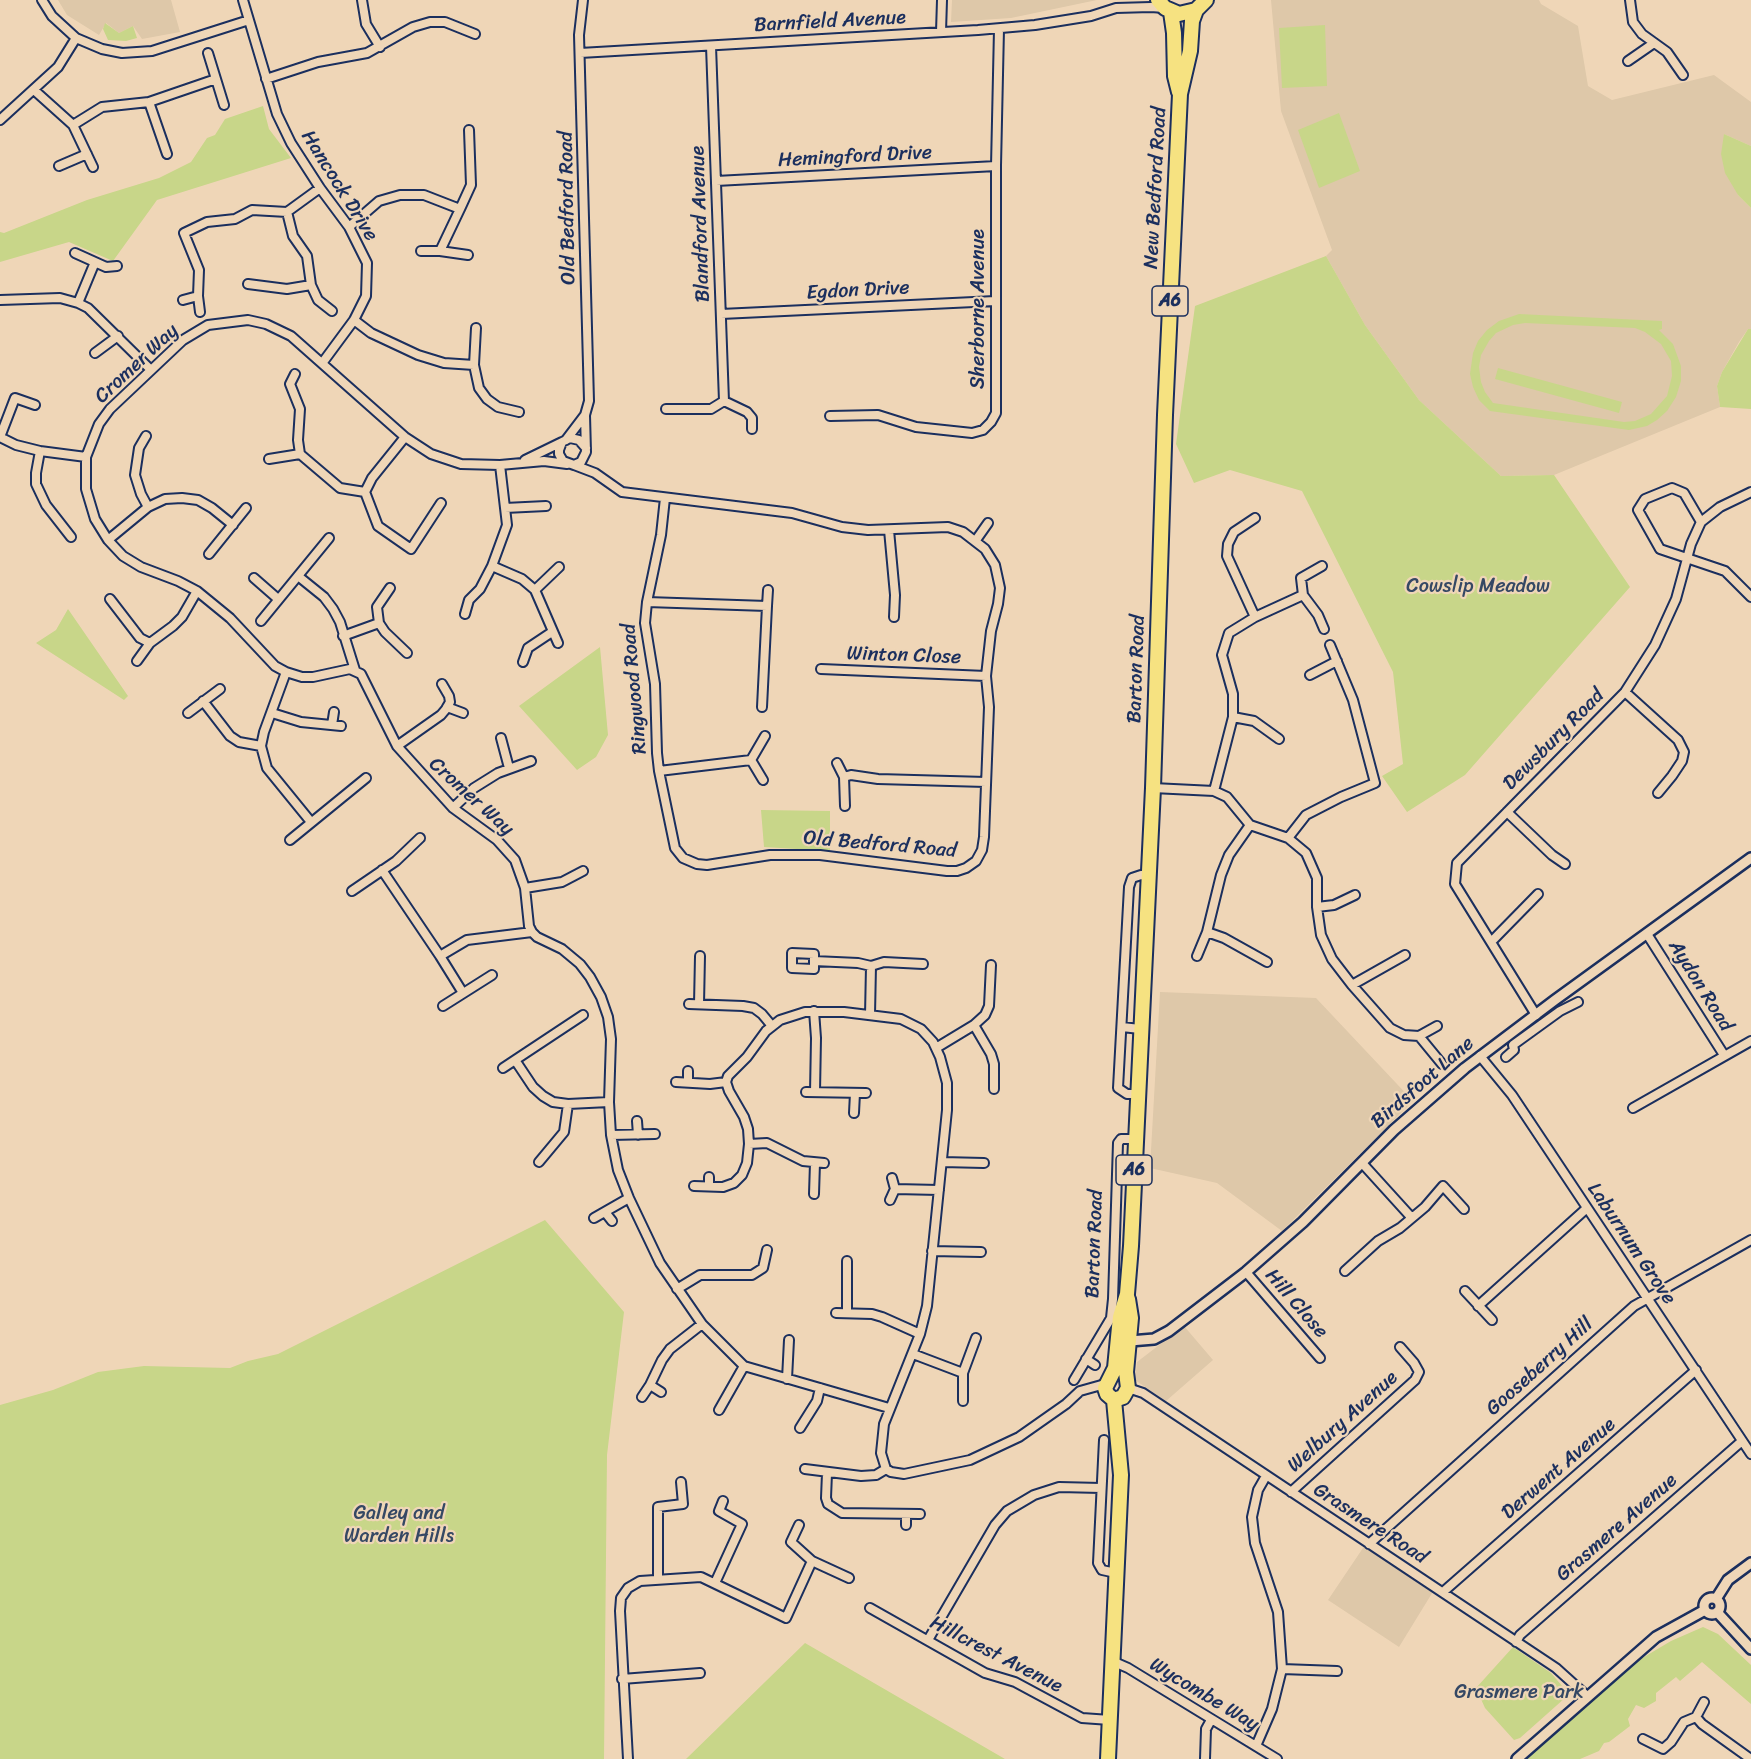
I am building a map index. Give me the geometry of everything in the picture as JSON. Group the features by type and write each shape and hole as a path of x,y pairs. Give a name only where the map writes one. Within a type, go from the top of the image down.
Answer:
{"highway":[{"name":"A6","path":"1164,7 1188,13 1201,5"},
{"name":"New Bedford Road","path":"1163,463 1180,94 1190,51 1192,21 1201,5"},
{"name":"New Bedford Road","path":"1164,7 1174,33 1174,76 1180,94"},
{"name":"Barton Road","path":"1127,1385 1131,1318 1127,1294 1153,788 1163,463"},
{"name":"Barton Road","path":"1107,1382 1115,1368 1120,1317 1127,1294"},
{"path":"1108,1759 1121,1475 1114,1400 1107,1395 1107,1382 1118,1376 1127,1385 1123,1397 1114,1400"}],"street":[{"path":"42,0 52,16 76,38 102,49 123,53 152,51 249,20"},
{"name":"Hancock Drive","path":"243,0 266,79 291,143 349,227 367,263 366,296 354,320 323,362"},
{"path":"362,0 366,24 380,47"},
{"name":"Old Bedford Road","path":"583,0 579,35 589,401 585,415 586,450 595,473"},
{"path":"941,32 942,0"},
{"name":"Barnfield Avenue","path":"1116,8 1125,0"},
{"path":"1630,0 1633,22 1642,34 1667,52 1683,75"},
{"name":"Barnfield Avenue","path":"580,53 999,29 1091,16 1116,8 1164,7"},
{"path":"266,79 318,62 358,56 380,47 413,27 430,22 445,22 475,34"},
{"name":"Sherborne Avenue","path":"830,416 878,416 916,427 972,433 983,429 996,413 996,166 999,29"},
{"path":"0,120 58,67 76,38"},
{"path":"1628,61 1654,43"},
{"name":"Blandford Avenue","path":"711,46 724,401"},
{"path":"208,53 224,105"},
{"path":"73,125 102,107 149,102 216,79"},
{"path":"33,90 73,125 93,167"},
{"path":"149,102 167,153"},
{"path":"440,251 471,185 469,130"},
{"path":"59,166 87,154"},
{"name":"Hemingford Drive","path":"716,181 996,166"},
{"path":"200,312 198,296 200,270 184,233 207,222 235,219 252,210 287,212 320,188"},
{"path":"349,227 379,201 400,195 424,195 460,209"},
{"path":"287,212 293,236 307,256 311,285 318,300 332,311"},
{"path":"421,251 468,255"},
{"path":"75,253 106,267 117,266"},
{"path":"78,303 95,262"},
{"path":"248,284 287,289 311,285"},
{"path":"183,300 198,296"},
{"path":"0,300 60,298 78,303 88,308 151,370"},
{"name":"Egdon Drive","path":"721,314 995,301"},
{"name":"Cromer Way","path":"286,672 275,666 230,618 197,591 141,567 123,556 108,540 95,519 86,489 86,457 99,424 110,409 183,340 208,325 248,320 266,324 291,336 405,437 431,454 461,464 500,465 521,462 570,464"},
{"path":"354,320 385,341 418,355 444,363 474,365"},
{"path":"476,328 474,365 479,388 487,399 498,407 519,412"},
{"path":"95,353 118,336"},
{"path":"295,374 290,384 300,409 298,440 300,454 340,488 365,492"},
{"path":"34,405 15,398 0,437 16,445 40,451 86,457"},
{"path":"666,409 711,409 724,401 747,412 752,418 752,429"},
{"path":"564,441 570,438 579,440 586,450 581,462 570,464 559,454 559,450 564,441 585,415"},
{"path":"146,436 139,448 135,475 148,507"},
{"path":"405,437 372,477 365,492 378,525 411,549 441,503"},
{"name":"Cromer Way","path":"521,462 564,441"},
{"path":"40,451 36,484 46,505 70,537"},
{"path":"269,459 300,454"},
{"name":"Old Bedford Road","path":"570,464 595,473 622,492 782,512 842,527 868,530 948,527 976,540 995,565 999,582 998,604 991,631 986,676 990,707 984,837 982,850 976,861 957,871 820,855 770,855"},
{"path":"465,614 469,600 480,590 492,566 507,525 500,465"},
{"path":"1751,492 1720,507 1701,522 1684,493 1672,488 1645,499 1638,510 1660,549 1725,571 1751,597"},
{"name":"Ringwood Road","path":"665,498 657,562 647,602 645,623 655,684 659,771 675,848 684,858 697,864 707,865 770,855"},
{"path":"108,540 148,507 165,499 198,500 212,507 233,525"},
{"path":"505,508 546,506"},
{"path":"209,554 246,508"},
{"path":"1255,518 1234,532 1228,544 1227,556 1255,617"},
{"name":"Dewsbury Road","path":"1536,1015 1455,884 1457,862 1625,692 1655,645 1676,599 1689,559 1691,544 1701,522"},
{"path":"976,540 988,523"},
{"path":"889,530 895,595 894,617"},
{"path":"261,621 329,538"},
{"path":"492,566 522,579 535,590 558,643"},
{"path":"1322,566 1301,578 1303,595 1318,615 1324,629"},
{"path":"535,590 559,567"},
{"name":"Cromer Way","path":"298,576 324,597 333,609 340,622 355,670 361,674 397,746 453,808 497,840 515,860 525,888 529,926 532,932"},
{"path":"254,578 278,599"},
{"path":"390,588 377,607 379,623 385,632 407,652"},
{"path":"762,706 768,590"},
{"path":"137,661 150,643 182,617 197,591"},
{"path":"1214,790 1233,717 1233,694 1221,655 1229,633 1255,617 1303,595"},
{"path":"110,599 140,638 150,643"},
{"path":"647,602 767,606"},
{"path":"343,636 379,623"},
{"path":"523,662 528,648 552,633"},
{"path":"1288,838 1306,815 1375,783 1353,700 1330,645"},
{"path":"1310,675 1337,661"},
{"path":"311,822 267,768 261,746 264,732 286,672 302,677 313,677 350,669 355,670"},
{"name":"Winton Close","path":"821,669 986,676"},
{"path":"397,746 441,715 447,706 449,696 442,684"},
{"path":"188,713 220,689"},
{"path":"1625,692 1678,740 1684,752 1672,776 1658,793"},
{"path":"203,701 230,736 239,742 261,746"},
{"path":"447,706 463,713"},
{"path":"272,713 301,722 336,726 334,712"},
{"path":"1233,717 1254,722 1279,739"},
{"path":"763,780 751,760 765,736"},
{"path":"501,738 509,768"},
{"name":"Ringwood Road","path":"659,771 751,760"},
{"path":"453,808 474,788 509,768 531,761"},
{"name":"Old Bedford Road","path":"837,763 844,777 845,806"},
{"path":"844,777 986,782"},
{"path":"291,840 366,778"},
{"path":"1153,788 1214,790 1227,797 1250,825 1288,838 1306,854 1312,865 1317,879 1317,907 1322,935 1332,959 1352,986 1389,1028 1404,1035 1419,1036 1437,1026"},
{"path":"1507,812 1552,855 1565,864"},
{"path":"1197,956 1207,932 1221,874 1229,855 1250,825"},
{"path":"352,891 396,861 420,838"},
{"name":"Birdsfoot Lane","path":"1131,1341 1154,1339 1168,1331 1246,1272 1303,1222 1394,1130 1480,1056 1749,863"},
{"path":"382,870 463,993"},
{"path":"525,888 562,882 583,871"},
{"path":"1137,1094 1127,1094 1118,1088 1129,887 1132,878 1141,875 1148,876"},
{"path":"1491,942 1538,894"},
{"path":"1317,907 1334,905 1355,895"},
{"path":"440,956 467,940 532,932 537,937 562,949 580,964 601,997 608,1017 611,1039 609,1102 611,1136 618,1170 628,1198 660,1263 677,1289 702,1323 744,1366 889,1408"},
{"path":"1207,932 1224,938 1267,962"},
{"name":"Aydon Road","path":"1647,934 1724,1056"},
{"path":"1352,986 1405,955"},
{"path":"699,1004 700,956"},
{"path":"814,961 858,963 871,966 884,962 922,964"},
{"path":"936,1048 974,1025 985,1015 989,1006 991,965"},
{"path":"870,1015 871,966"},
{"path":"443,1006 492,975"},
{"path":"1555,1000 1560,1011"},
{"path":"1513,1045 1560,1011 1578,1002"},
{"path":"689,1004 754,1008 772,1026"},
{"path":"814,1011 816,1038 810,1092 866,1093"},
{"path":"694,1186 723,1186 734,1183 742,1175 749,1144 748,1129 726,1082 732,1070 747,1057 772,1026 797,1013 814,1011 870,1015 901,1019 911,1023 928,1036 936,1048 945,1071 948,1096 927,1306 913,1354 889,1408 881,1439 881,1453 886,1469 897,1474 904,1474 970,1460 1020,1437 1080,1391 1107,1382"},
{"path":"503,1068 583,1015"},
{"path":"974,1025 991,1054 994,1064 993,1089"},
{"path":"1122,1027 1140,1029"},
{"path":"1419,1036 1442,1064"},
{"path":"1506,1036 1515,1050 1506,1057"},
{"path":"1633,1108 1751,1041"},
{"name":"Laburnum Grove","path":"1480,1056 1512,1095 1751,1454"},
{"path":"515,1060 533,1087 553,1102 568,1104 609,1102"},
{"path":"688,1071 688,1082"},
{"path":"676,1082 726,1082"},
{"path":"854,1113 855,1093"},
{"path":"539,1162 564,1132 568,1104"},
{"path":"637,1121 638,1135"},
{"path":"611,1136 655,1134"},
{"name":"Barton Road","path":"1074,1380 1108,1324 1112,1313 1118,1143 1121,1139 1135,1139"},
{"path":"749,1144 767,1143 794,1157 824,1163"},
{"path":"942,1162 984,1163"},
{"path":"814,1194 815,1163"},
{"path":"1362,1163 1411,1217"},
{"path":"709,1176 709,1186"},
{"path":"890,1200 895,1189 892,1178"},
{"path":"1345,1271 1378,1241 1400,1228 1425,1207 1443,1186 1464,1209"},
{"path":"895,1189 939,1190"},
{"path":"594,1218 628,1198"},
{"path":"1478,1306 1587,1208"},
{"path":"605,1212 612,1221"},
{"name":"Gooseberry Hill","path":"1369,1544 1625,1314 1647,1298 1751,1240"},
{"path":"677,1289 700,1275 752,1275 763,1268 766,1250"},
{"path":"932,1251 981,1252"},
{"path":"847,1261 847,1313"},
{"name":"Hill Close","path":"1246,1272 1320,1358"},
{"path":"1465,1291 1492,1320"},
{"path":"836,1313 882,1317 920,1334"},
{"path":"642,1397 670,1349 702,1323"},
{"path":"963,1401 963,1373 976,1338"},
{"path":"787,1379 789,1340"},
{"name":"Welbury Avenue","path":"1291,1492 1415,1380 1419,1372 1400,1347"},
{"path":"913,1354 963,1373"},
{"path":"1086,1359 1095,1365"},
{"path":"719,1410 727,1402 744,1366"},
{"name":"Derwent Avenue","path":"1443,1592 1696,1370"},
{"path":"650,1385 661,1392"},
{"name":"Grasmere Road","path":"1127,1385 1143,1393 1556,1668 1587,1696"},
{"path":"800,1428 816,1401 820,1388"},
{"path":"1104,1440 1098,1563 1102,1570 1116,1573"},
{"name":"Grasmere Avenue","path":"1516,1642 1520,1635 1742,1441"},
{"path":"805,1469 870,1476 886,1469"},
{"path":"827,1473 826,1498 828,1504 842,1513 920,1514"},
{"path":"1256,1746 1272,1709 1282,1669 1278,1612 1255,1543 1252,1517 1258,1490 1266,1476"},
{"path":"658,1580 658,1507 683,1504 681,1482"},
{"path":"928,1640 996,1525 1007,1511 1034,1495 1059,1487 1101,1488"},
{"path":"715,1583 742,1524 719,1511 723,1501"},
{"path":"906,1514 906,1525"},
{"path":"799,1525 791,1542 812,1561 849,1578"},
{"path":"628,1759 620,1611 621,1598 628,1588 640,1581 701,1577 786,1618 812,1561"},
{"path":"1716,1599 1728,1580 1751,1563"},
{"path":"1705,1610 1706,1601 1716,1599"},
{"path":"1716,1599 1720,1605 1717,1612"},
{"name":"Hillcrest Avenue","path":"870,1608 985,1673 1015,1682 1082,1718 1110,1720"},
{"path":"1705,1610 1709,1613 1717,1612"},
{"path":"1517,1759 1656,1637 1705,1610"},
{"path":"1717,1612 1751,1649"},
{"name":"Wycombe Way","path":"1112,1661 1128,1668 1277,1759"},
{"path":"1282,1669 1337,1671"},
{"path":"622,1679 700,1672"},
{"path":"1643,1739 1663,1749 1671,1742 1684,1722 1696,1717 1704,1702"},
{"path":"1696,1717 1702,1724 1749,1757"},
{"path":"1205,1759 1206,1728 1211,1720"}],"shaded area":[{"path":"58,0 171,0 180,32 142,39 133,26 119,33 106,23 99,35 67,15"},
{"path":"952,0 1097,0 1011,18 951,22"},
{"path":"1271,0 1539,0 1541,4 1578,26 1588,86 1612,100 1714,75 1751,102 1751,146 1724,134 1738,195 1751,208 1751,329 1748,329 1739,342 1722,372 1717,386 1720,407 1554,475 1501,476 1419,400 1365,325 1326,256 1332,250 1281,111"},
{"path":"1160,992 1316,998 1413,1101 1282,1231 1217,1183 1150,1168"},
{"path":"1184,1326 1213,1360 1166,1401 1135,1380 1137,1362"},
{"path":"1365,1545 1434,1590 1399,1647 1328,1600"}],"green space":[{"path":"105,23 119,33 133,26 137,38 126,41 108,40 103,29"},
{"path":"1325,25 1327,86 1282,88 1279,28"},
{"path":"263,106 269,129 291,158 157,200 113,261 69,242 0,262 0,232 4,233 87,200 159,178 191,162 207,138 215,135 225,119"},
{"path":"1339,113 1360,171 1319,188 1298,130"},
{"path":"1724,134 1751,146 1751,208 1738,195 1725,173 1721,154"},
{"name":"Cowslip Meadow","path":"1326,256 1365,325 1419,400 1501,476 1554,475 1630,587 1465,775 1407,812 1382,776 1403,764 1393,672 1302,491 1230,470 1194,483 1176,444 1195,306"},
{"path":"1519,314 1662,321 1662,329 1659,330 1673,344 1681,366 1681,381 1676,397 1667,411 1657,420 1647,426 1629,430 1490,411 1479,400 1470,374 1473,353 1478,341 1499,321","holes":["1525,323 1635,328 1645,332 1661,344 1671,361 1672,376 1667,396 1651,414 1635,421 1624,422 1493,403 1481,382 1479,367 1481,355 1496,333 1513,325"]},
{"path":"1748,329 1751,329 1751,409 1720,407 1717,386 1722,372"},
{"path":"1498,368 1622,402 1619,413 1495,379"},
{"path":"68,609 128,696 124,700 36,643 56,630"},
{"path":"600,647 608,735 596,757 577,770 519,706"},
{"path":"761,810 830,811 830,851 764,847"},
{"name":"Galley and Warden Hills","path":"545,1220 624,1312 607,1455 604,1759 0,1759 0,1405 53,1390 98,1372 144,1366 230,1368 278,1354"},
{"path":"1703,1627 1718,1634 1751,1665 1751,1704 1702,1662 1680,1681 1676,1677 1656,1693 1656,1701 1644,1708 1636,1705 1628,1719 1630,1726 1609,1742 1604,1743 1599,1751 1580,1759 1525,1759 1639,1660 1671,1641"},
{"path":"805,1643 1005,1759 686,1759"},
{"name":"Grasmere Park","path":"1513,1647 1551,1673 1563,1687 1565,1698 1520,1738 1514,1740 1485,1708 1476,1688"}]}
